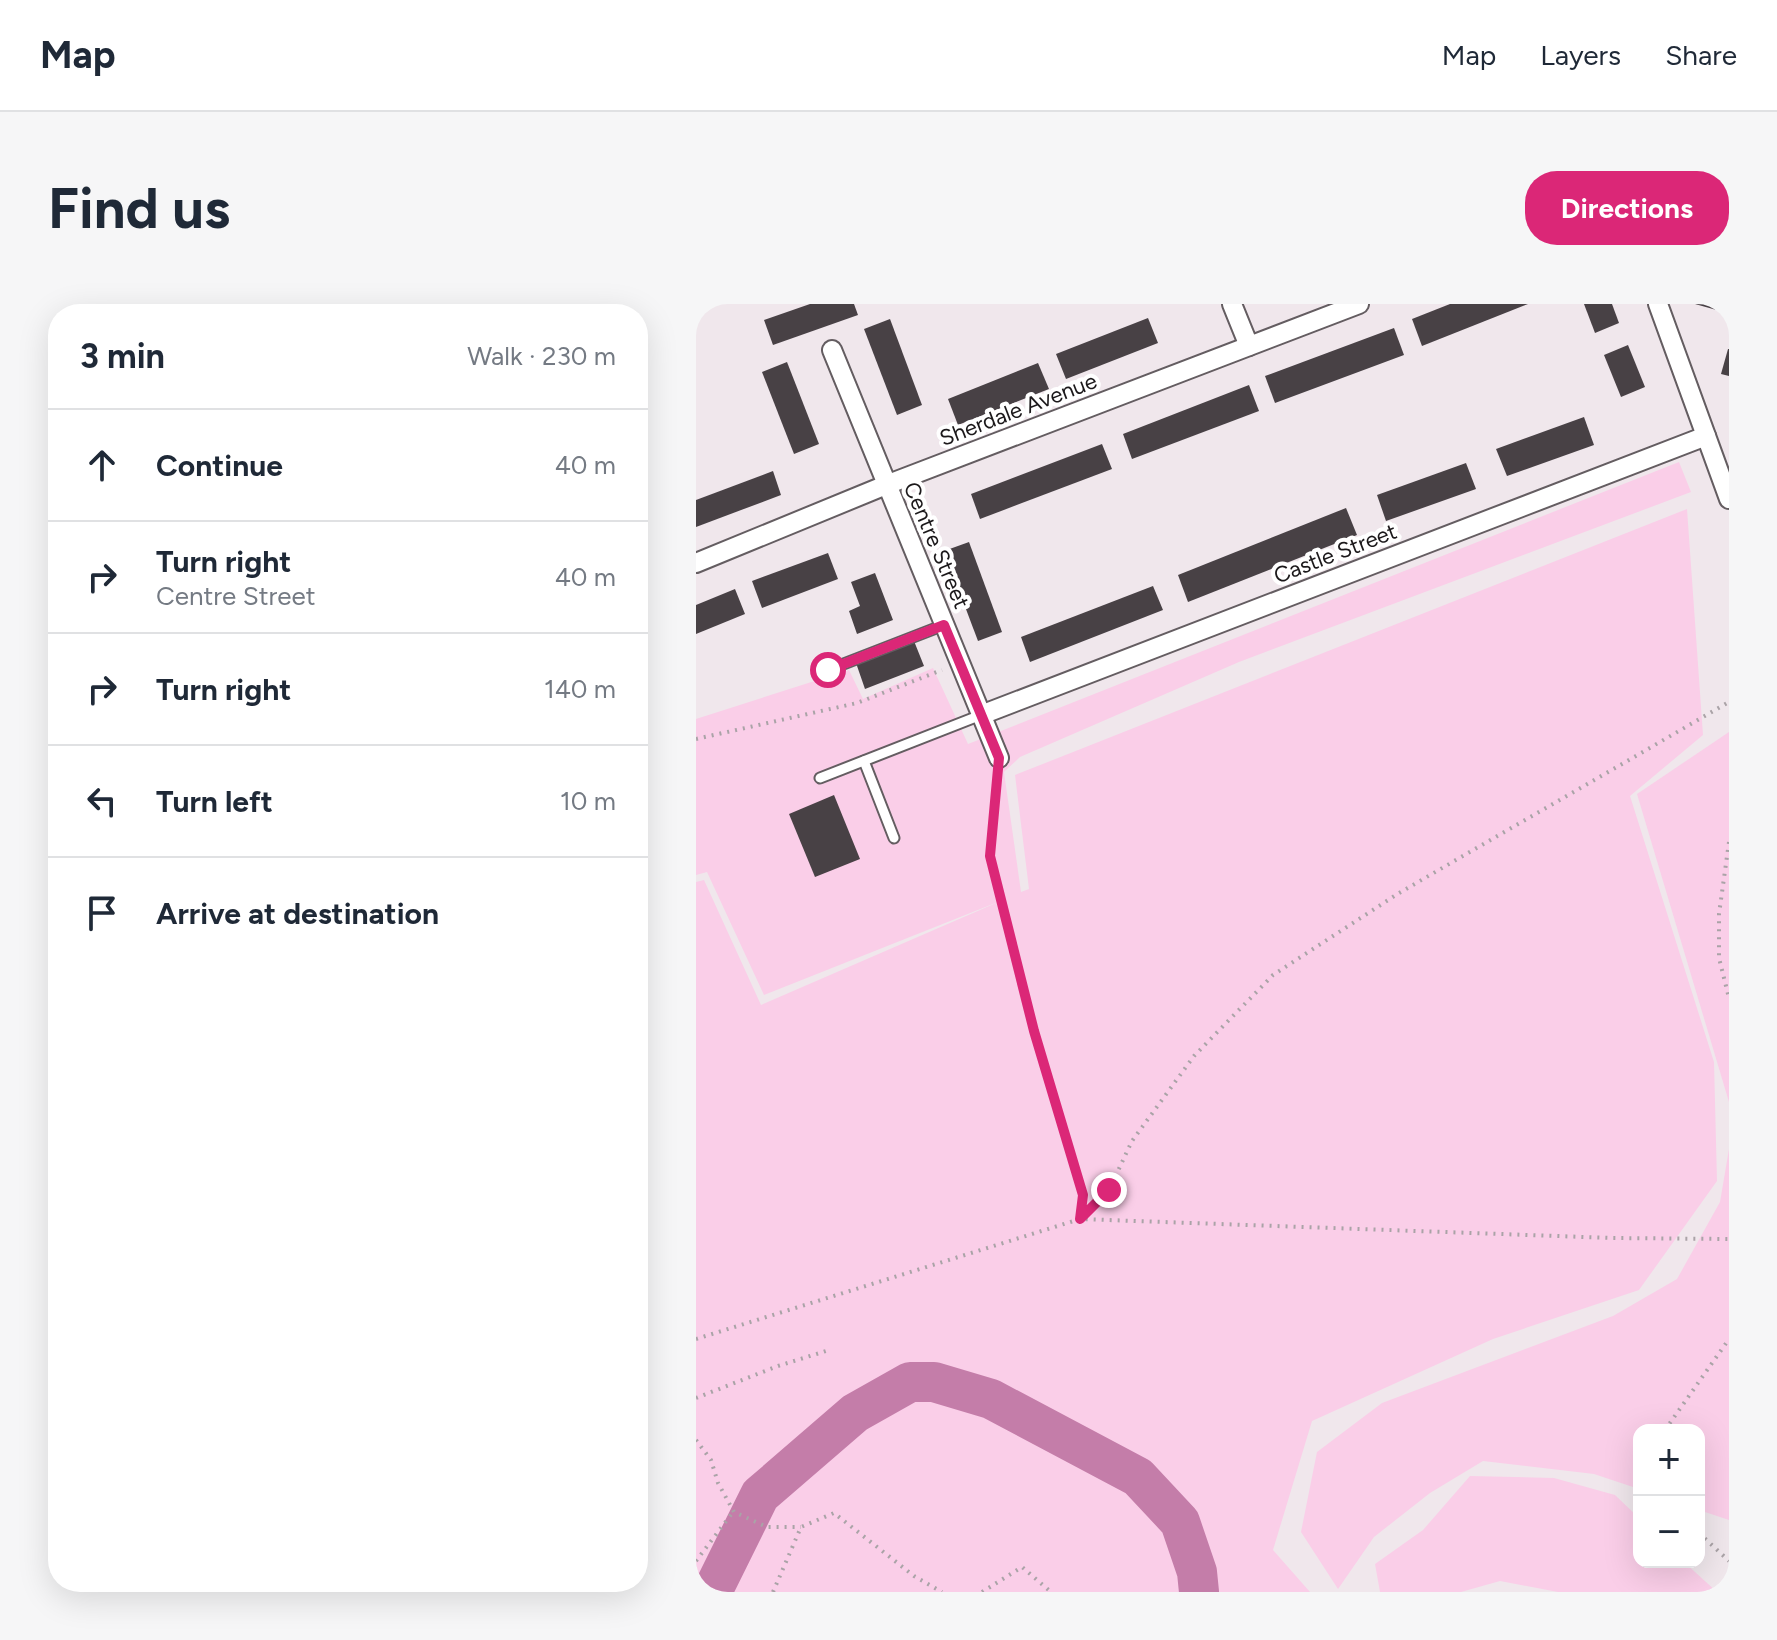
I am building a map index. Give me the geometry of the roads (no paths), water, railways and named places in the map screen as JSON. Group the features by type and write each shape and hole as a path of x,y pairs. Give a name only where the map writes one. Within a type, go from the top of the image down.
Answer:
{"street":[{"path":"1232,304 1249,346"},
{"name":"Sherdale Avenue","path":"696,563 886,485 1359,304"},
{"path":"1658,304 1729,499"},
{"name":"Centre Street","path":"832,350 999,758"},
{"name":"Castle Street","path":"981,715 1706,436"}],"lane":[{"path":"828,670 944,625"},
{"path":"820,778 981,715"},
{"path":"864,761 894,838"}],"waterway":[{"path":"712,1592 760,1495 855,1413 910,1382 934,1382 991,1399 1138,1477 1180,1522 1197,1572 1199,1592"}]}
